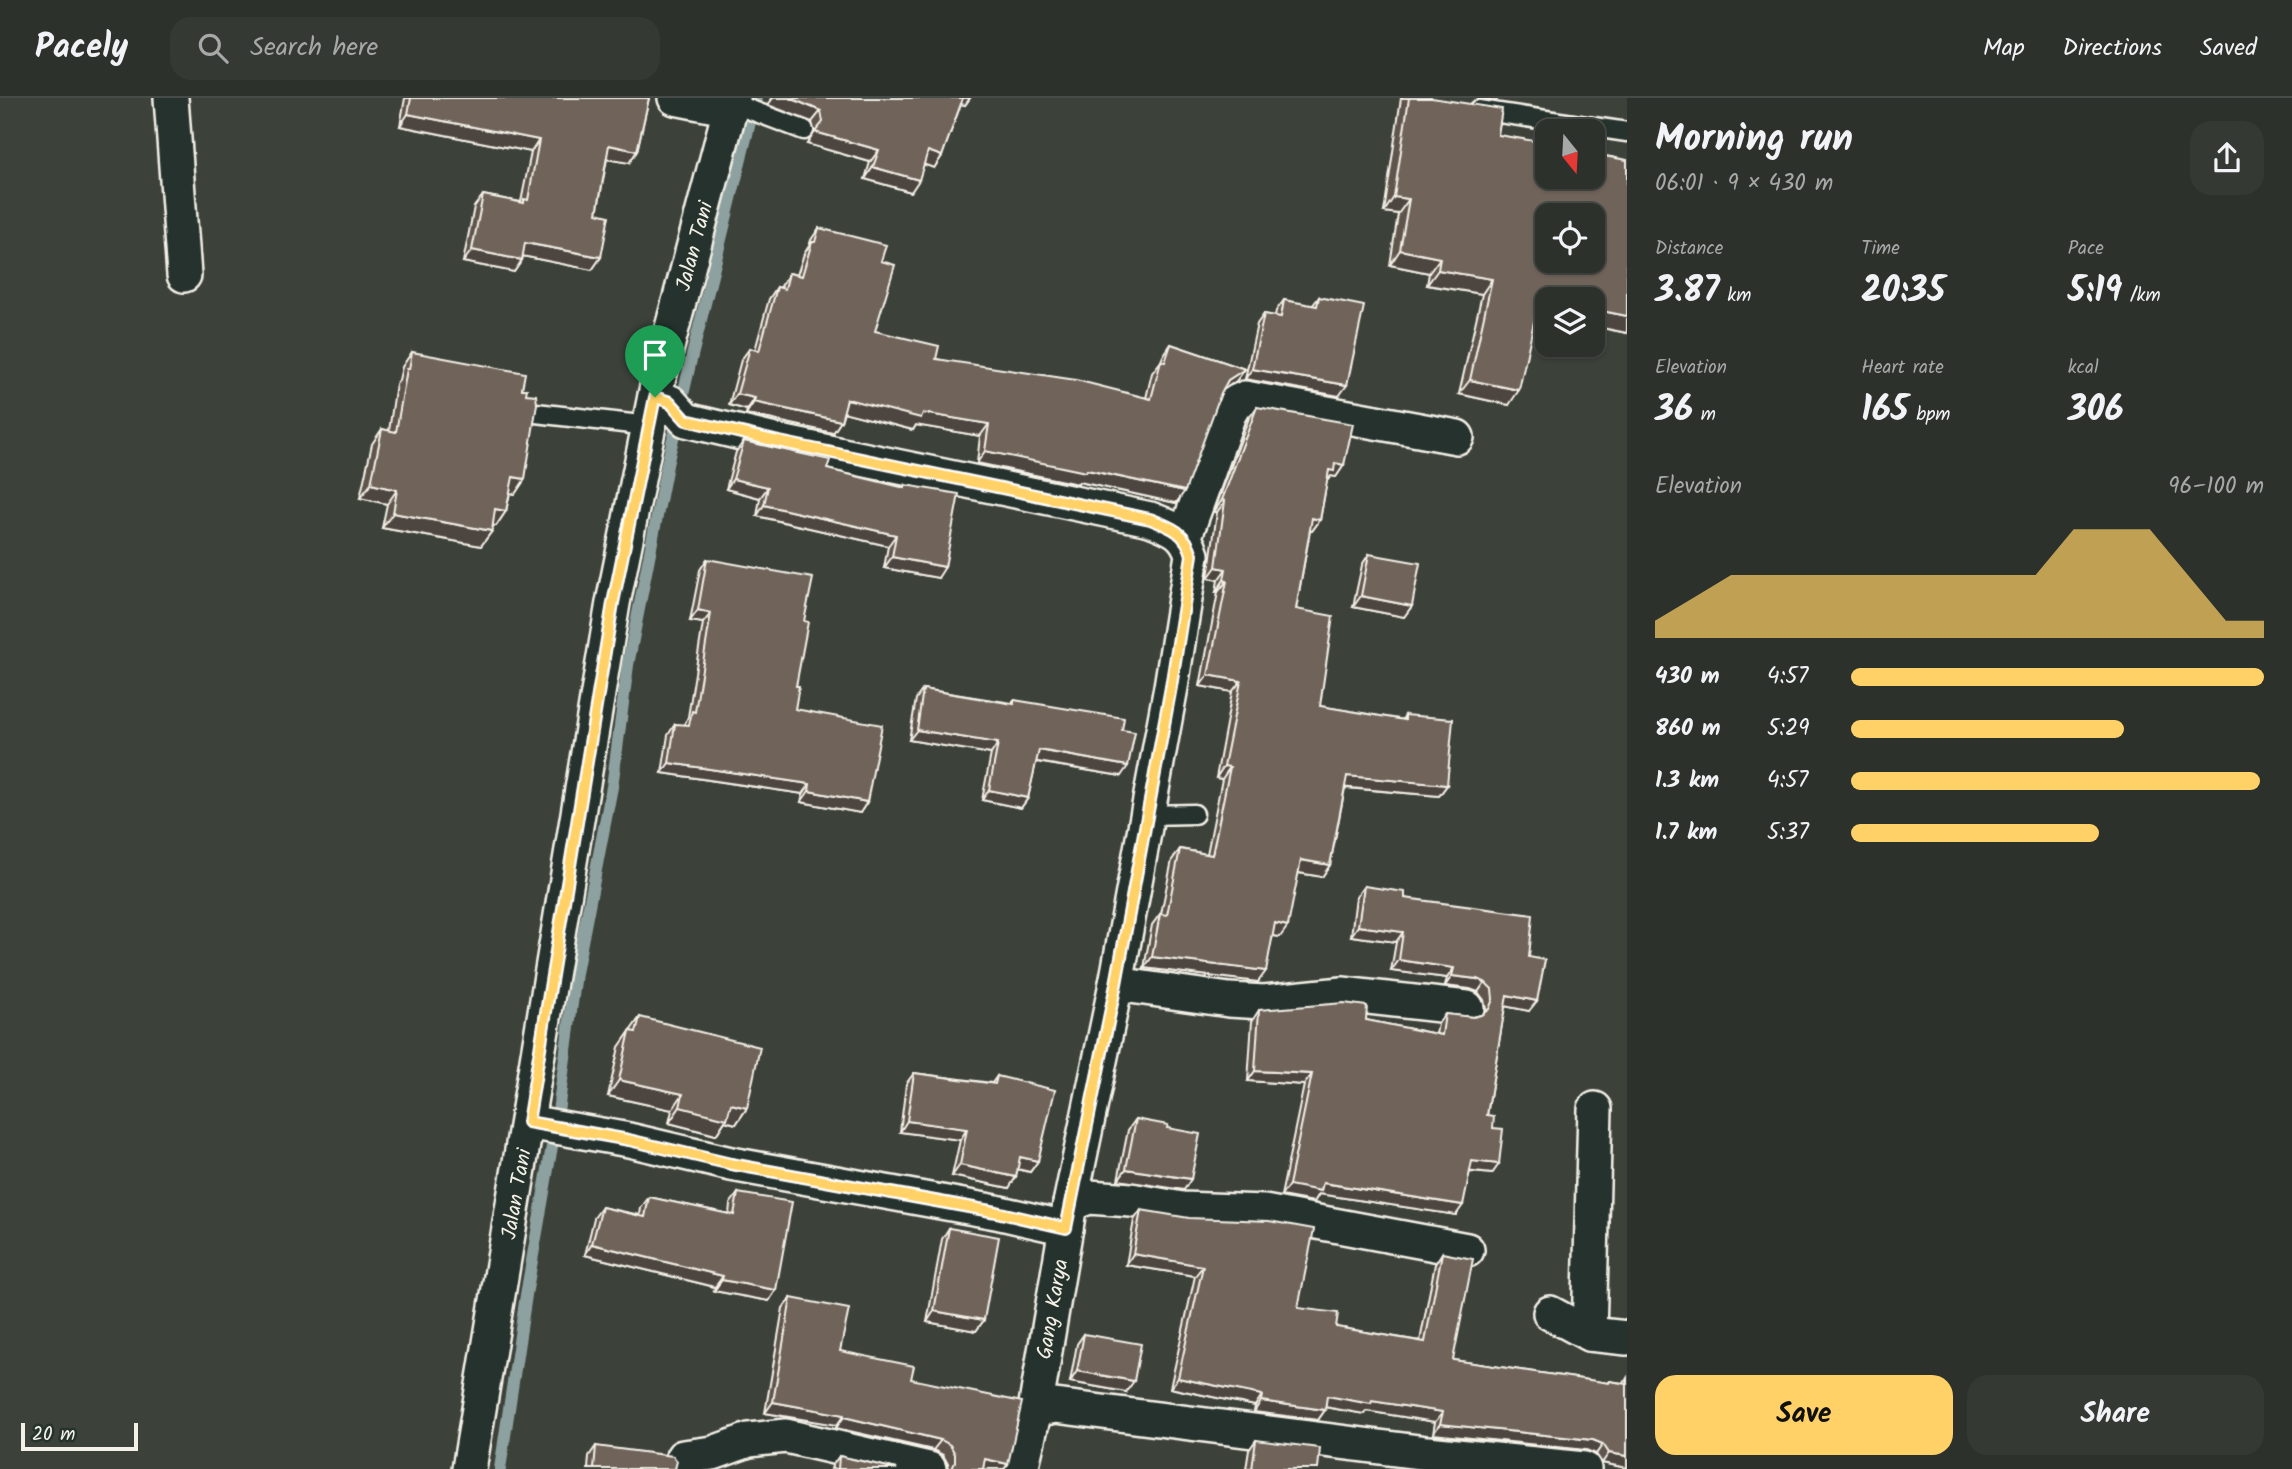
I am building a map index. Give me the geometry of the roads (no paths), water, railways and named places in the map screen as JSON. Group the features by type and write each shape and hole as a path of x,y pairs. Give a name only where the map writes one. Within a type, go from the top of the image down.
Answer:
{"street":[{"path":"171,98 184,275"},
{"path":"675,98 741,107"},
{"name":"Jalan Tani","path":"469,1469 535,1123 613,603 665,411 741,107"},
{"path":"665,411 775,441 1150,519 1185,536 1229,414 1236,402 1245,398 1457,437"},
{"name":"Gang Karya","path":"1021,1469 1035,1410 1068,1216 1116,984 1171,687 1192,555 1185,536"},
{"path":"1116,984 1229,1000 1264,1002 1342,995 1467,1008"},
{"path":"1589,1334 1595,1109"},
{"path":"535,1123 629,1140 731,1164 996,1212 1068,1216 1089,1197 1131,1200 1182,1209 1264,1212 1467,1250"},
{"path":"1550,1313 1589,1334 1627,1338"},
{"path":"1035,1410 1055,1406 1426,1461 1584,1469"},
{"path":"683,1457 713,1453 748,1440 786,1436 929,1469"}],"lane":[{"path":"741,107 804,130"},
{"path":"1461,107 1627,132"},
{"path":"536,414 665,411"},
{"path":"1147,815 1194,814"}],"waterway":[{"path":"500,1469 526,1295 558,1112 576,973 612,787 628,665 667,465 756,98"}]}
